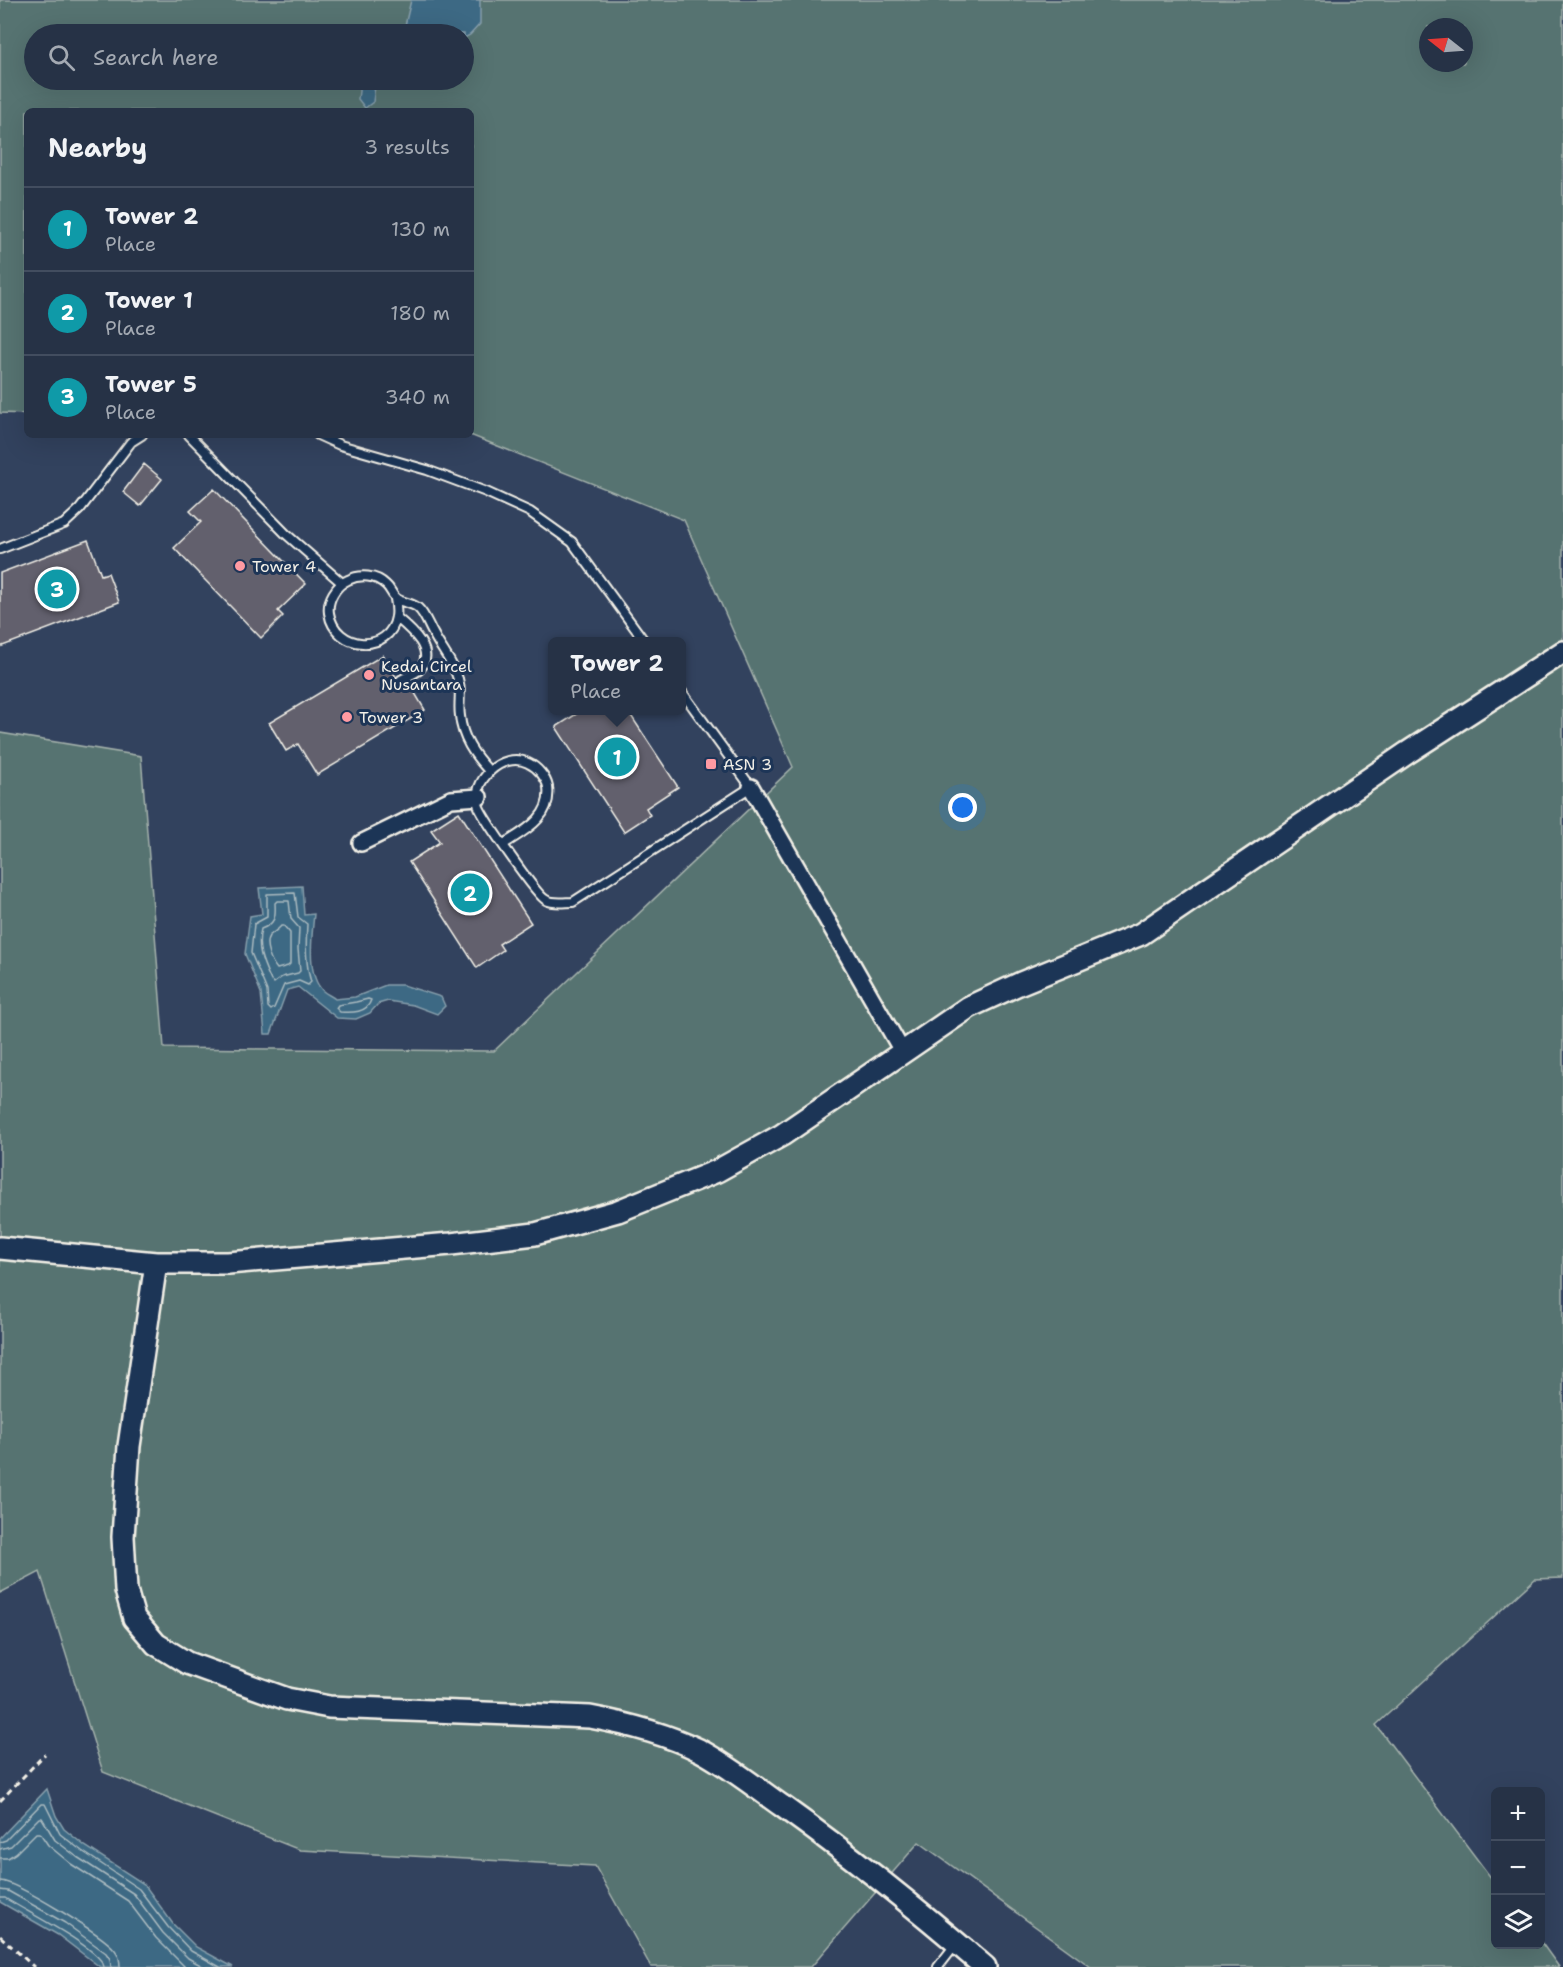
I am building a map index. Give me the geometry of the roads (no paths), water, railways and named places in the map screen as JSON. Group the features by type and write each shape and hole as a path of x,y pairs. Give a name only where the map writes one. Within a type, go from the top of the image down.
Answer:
{"street":[{"path":"0,1248 156,1263 228,1263 451,1244 535,1234 618,1211 717,1171 782,1135 969,1007 1141,934 1407,753 1563,652"},
{"path":"751,787 902,1051"},
{"path":"361,843 451,799 479,797"},
{"path":"156,1263 129,1446 123,1537 126,1590 134,1618 156,1644 187,1663 286,1699 329,1707 590,1717 664,1735 700,1751 739,1775 827,1838 985,1967"}],"lane":[{"path":"0,549 64,524 80,509 131,442 137,438"},
{"path":"192,438 286,534 342,583"},
{"path":"325,438 340,445 427,470 486,492 530,512 572,542 641,637"},
{"path":"357,576 373,577 387,585 395,599 396,617 389,632 376,641 360,644 345,639 333,627 329,611 332,595 342,583 357,576"},
{"path":"395,599 418,607 458,678 461,693 459,715 463,732 471,751 489,771"},
{"path":"396,617 413,631 423,646 424,661 419,670 401,680"},
{"path":"504,844 531,826 544,813 549,797 548,783 536,767 523,760 505,760 489,771 480,787 478,806 533,888 546,901 573,902 751,787 686,699"},
{"path":"938,1967 957,1943"}],"water":[{"path":"411,0 480,0 480,24 474,31 474,24 405,24"},
{"path":"359,90 374,90 373,102 365,108 358,99"},
{"path":"302,886 304,915 314,914 311,954 314,975 324,992 335,999 355,997 386,985 403,985 441,997 445,1006 437,1014 413,1005 388,1001 378,1004 370,1013 356,1019 337,1018 298,987 287,990 271,1034 265,1034 261,993 245,954 250,916 262,914 259,888"},
{"path":"47,1789 56,1816 64,1829 85,1846 144,1884 173,1924 196,1947 233,1967 100,1967 58,1935 0,1902 0,1838"}],"place":[{"name":"Tower 4","path":"240,566"},
{"name":"Tower 5","path":"57,589"},
{"name":"Kedai Circel Nusantara","path":"369,675"},
{"name":"Tower 3","path":"347,717"},
{"name":"Tower 2","path":"617,757"},
{"name":"ASN 3","path":"711,764"},
{"name":"Tower 1","path":"470,893"}]}
